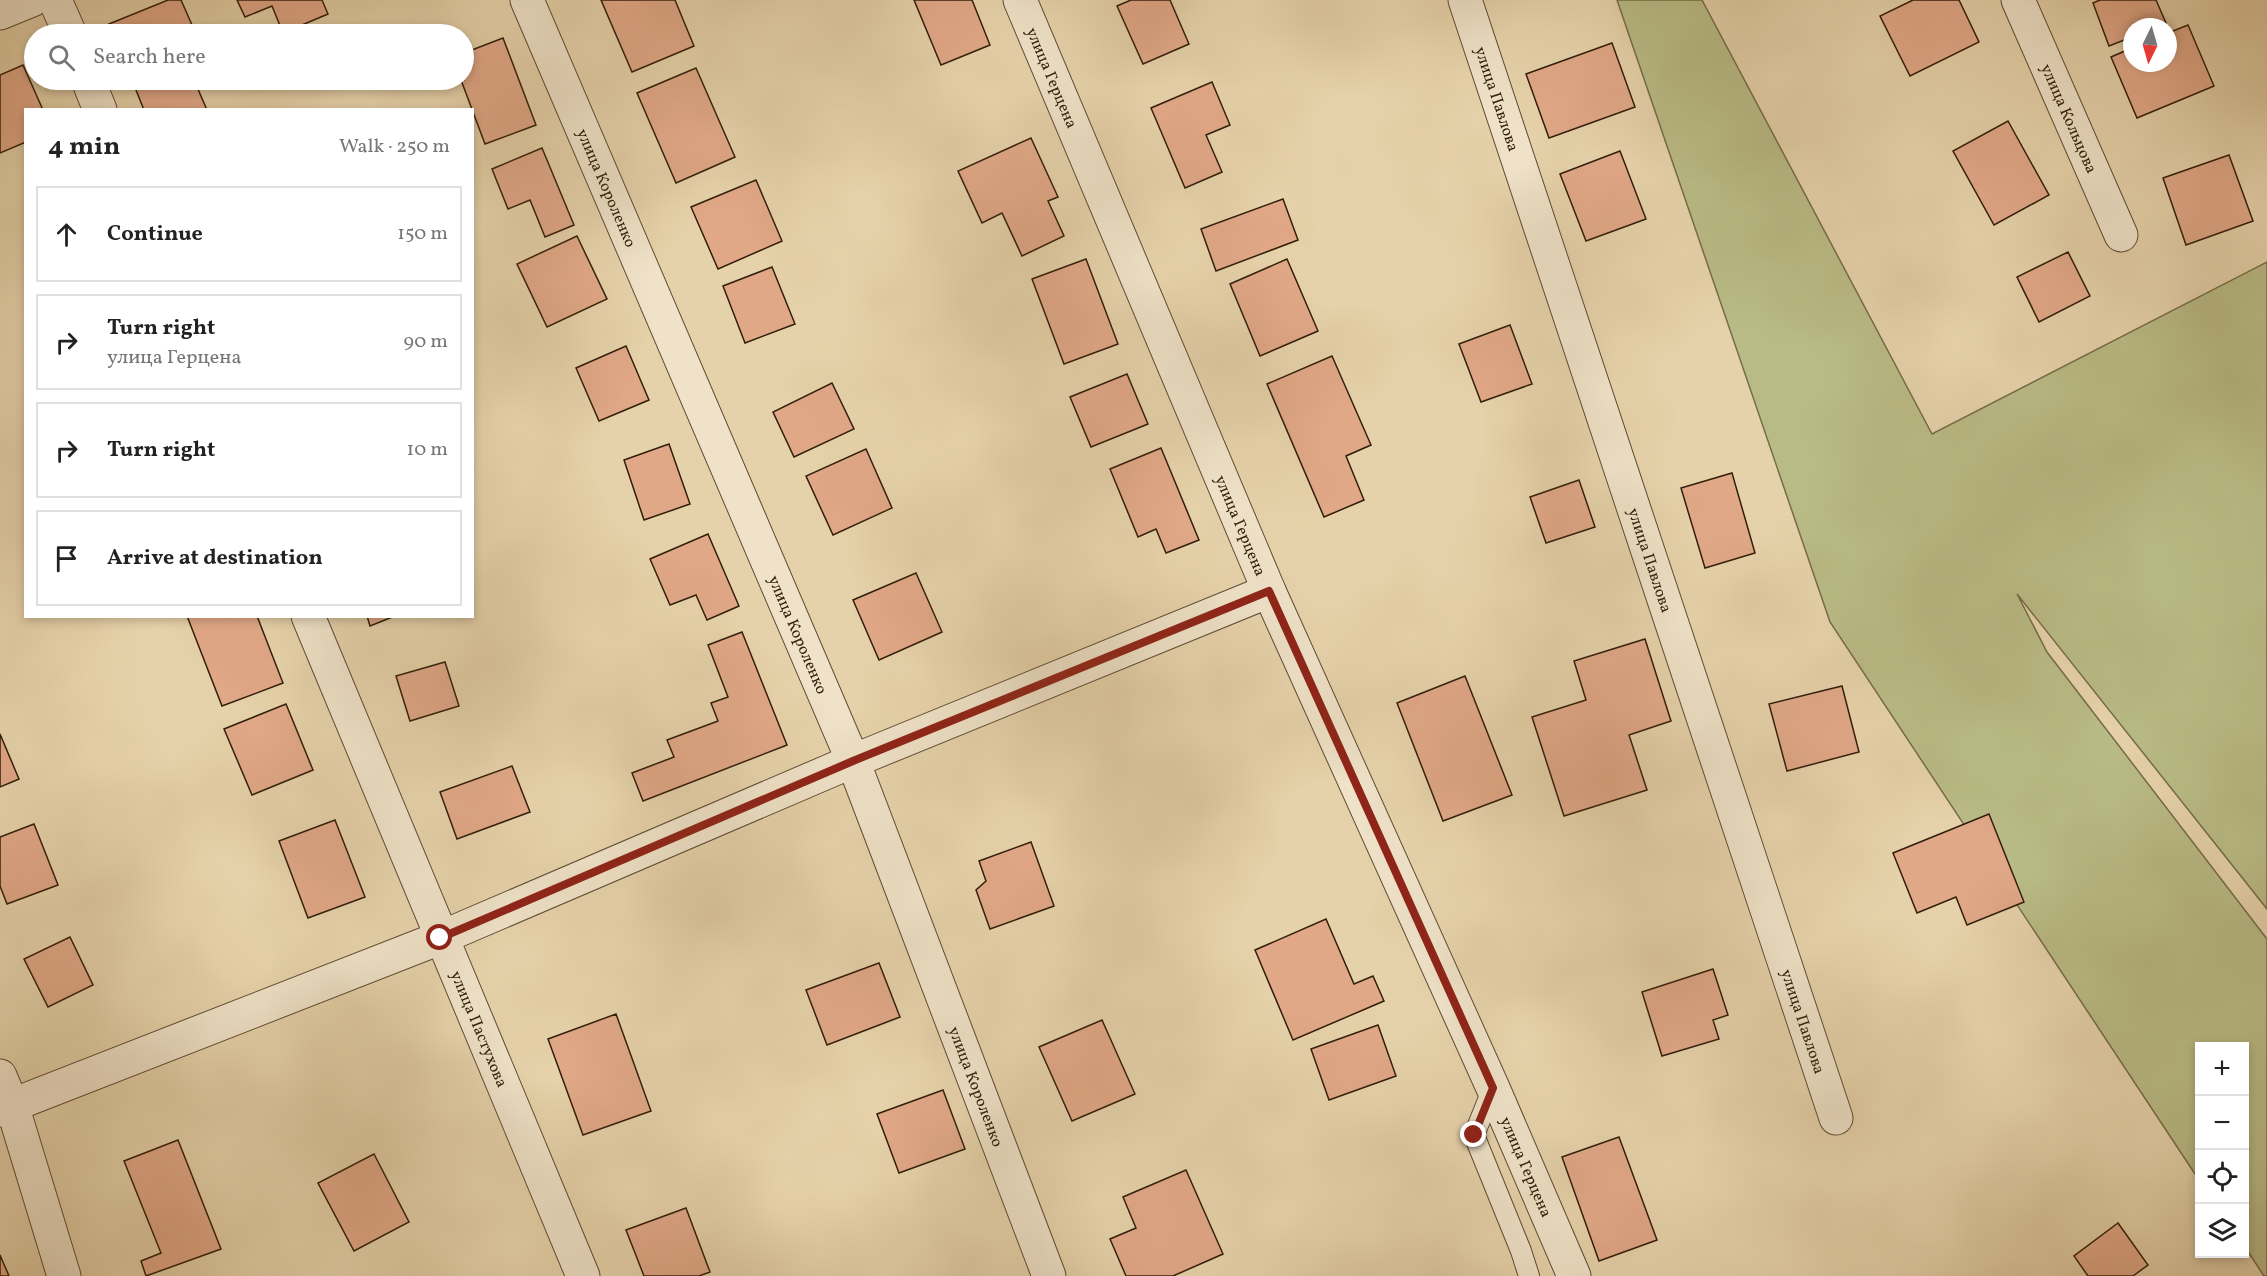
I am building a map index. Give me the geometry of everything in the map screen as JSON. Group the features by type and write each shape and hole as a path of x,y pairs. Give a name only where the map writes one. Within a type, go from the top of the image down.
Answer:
{"street":[{"path":"0,13 32,0"},
{"path":"55,0 66,24"},
{"name":"улица Короленко","path":"527,0 853,761 1049,1276"},
{"name":"улица Герцена","path":"1020,0 1269,591 1493,1088 1574,1276"},
{"name":"улица Павлова","path":"1465,0 1836,1118"},
{"name":"улица Кольцова","path":"2018,0 2121,236"},
{"path":"92,90 99,108"},
{"path":"64,1276 4,1097 440,938 853,761 1269,591"},
{"name":"улица Пастухова","path":"309,618 440,938 583,1276"}],"lane":[{"path":"1493,1088 1474,1135 1521,1251 1528,1276"}],"green space":[{"path":"1617,0 1702,0 1932,434 2267,262 2267,909 2017,594 2047,652 2267,939 2267,1276 2264,1276 2249,1253 2249,1042 2195,1042 2195,1174 1830,622"}],"building":[{"path":"168,0 181,0 192,24 109,24"},
{"path":"237,0 322,0 328,14 304,24 279,24 272,6 245,17"},
{"path":"601,0 675,0 694,46 632,72"},
{"path":"914,0 972,0 990,45 941,65"},
{"path":"1131,0 1170,0 1189,44 1143,64 1117,6"},
{"path":"1913,0 1959,0 1979,42 1910,76 1880,16"},
{"path":"2100,0 2156,0 2164,18 2123,18 2123,41 2109,46 2093,3"},
{"path":"2188,25 2214,86 2137,118 2111,57 2123,52 2123,72 2177,72 2177,29"},
{"path":"503,38 536,125 485,144 474,115 474,108 472,108 465,90 474,90 474,49"},
{"path":"1612,43 1635,107 1549,138 1526,74"},
{"path":"23,65 24,90 34,90 42,108 24,108 24,143 0,153 0,75"},
{"path":"696,68 735,157 676,183 637,93"},
{"path":"1212,82 1230,125 1206,135 1222,172 1185,188 1151,108"},
{"path":"136,90 198,90 206,108 143,108"},
{"path":"2008,121 2049,195 1994,225 1953,151"},
{"path":"1031,138 1058,197 1048,201 1064,236 1022,256 1002,213 982,223 958,171"},
{"path":"542,148 574,225 545,237 530,200 508,209 492,169"},
{"path":"1620,151 1646,219 1586,241 1560,174"},
{"path":"2229,155 2253,221 2186,245 2163,178"},
{"path":"756,180 782,241 718,269 691,207"},
{"path":"1283,199 1298,240 1216,271 1201,229"},
{"path":"577,236 607,299 547,327 517,264"},
{"path":"2068,252 2090,296 2039,322 2017,277"},
{"path":"1086,259 1118,344 1064,364 1032,279"},
{"path":"1287,259 1318,331 1260,356 1230,284"},
{"path":"772,267 795,324 745,343 723,286"},
{"path":"1510,325 1532,384 1481,402 1459,344"},
{"path":"626,346 649,400 599,421 576,368"},
{"path":"1332,356 1371,445 1346,456 1364,500 1324,517 1267,384"},
{"path":"1127,374 1148,424 1091,447 1070,397"},
{"path":"832,383 854,429 794,457 773,412"},
{"path":"669,444 690,504 644,520 624,460"},
{"path":"1161,448 1199,540 1166,553 1156,529 1138,537 1110,469"},
{"path":"866,449 892,508 833,535 806,476"},
{"path":"1732,473 1755,553 1705,568 1681,488"},
{"path":"1579,480 1595,527 1546,543 1530,497"},
{"path":"708,534 739,606 707,620 696,595 670,605 650,559"},
{"path":"916,573 942,632 879,660 853,600"},
{"path":"188,618 258,618 283,683 222,706"},
{"path":"368,618 390,618 370,626"},
{"path":"742,632 787,745 643,801 632,773 674,757 667,740 718,721 711,703 728,697 708,645"},
{"path":"1645,639 1671,721 1629,735 1647,790 1564,816 1532,717 1586,700 1574,661"},
{"path":"445,662 459,706 410,721 396,676"},
{"path":"1465,676 1512,795 1443,821 1397,703"},
{"path":"1842,686 1859,752 1787,771 1769,704"},
{"path":"286,704 313,770 252,795 224,729"},
{"path":"0,734 19,779 0,787"},
{"path":"512,766 530,812 457,839 440,792"},
{"path":"1989,814 2024,902 1967,925 1956,897 1917,913 1893,853"},
{"path":"335,820 365,897 308,918 279,841"},
{"path":"34,824 58,885 7,904 0,886 0,837"},
{"path":"1031,842 1054,906 990,929 976,890 986,881 979,861"},
{"path":"1326,919 1354,984 1373,976 1384,1001 1293,1040 1255,950"},
{"path":"70,937 93,985 48,1007 24,959"},
{"path":"879,963 900,1017 827,1045 806,990"},
{"path":"1713,969 1728,1015 1713,1020 1719,1039 1662,1056 1642,992"},
{"path":"616,1014 651,1111 583,1135 548,1039"},
{"path":"1102,1020 1135,1094 1072,1121 1039,1047"},
{"path":"1378,1025 1396,1076 1329,1100 1311,1049"},
{"path":"943,1090 965,1149 899,1173 877,1114"},
{"path":"1619,1137 1657,1240 1599,1261 1562,1157"},
{"path":"178,1140 221,1249 146,1276 141,1261 161,1253 124,1161"},
{"path":"374,1154 409,1222 354,1251 318,1183"},
{"path":"1186,1170 1223,1254 1173,1276 1126,1276 1110,1239 1136,1228 1123,1197"},
{"path":"686,1208 710,1272 699,1276 644,1276 626,1230"},
{"path":"2118,1223 2148,1265 2133,1276 2088,1276 2074,1256"},
{"path":"0,1255 9,1276 0,1276"}],"route":[{"path":"440,938 853,761 1269,591 1493,1088 1474,1135"}]}
